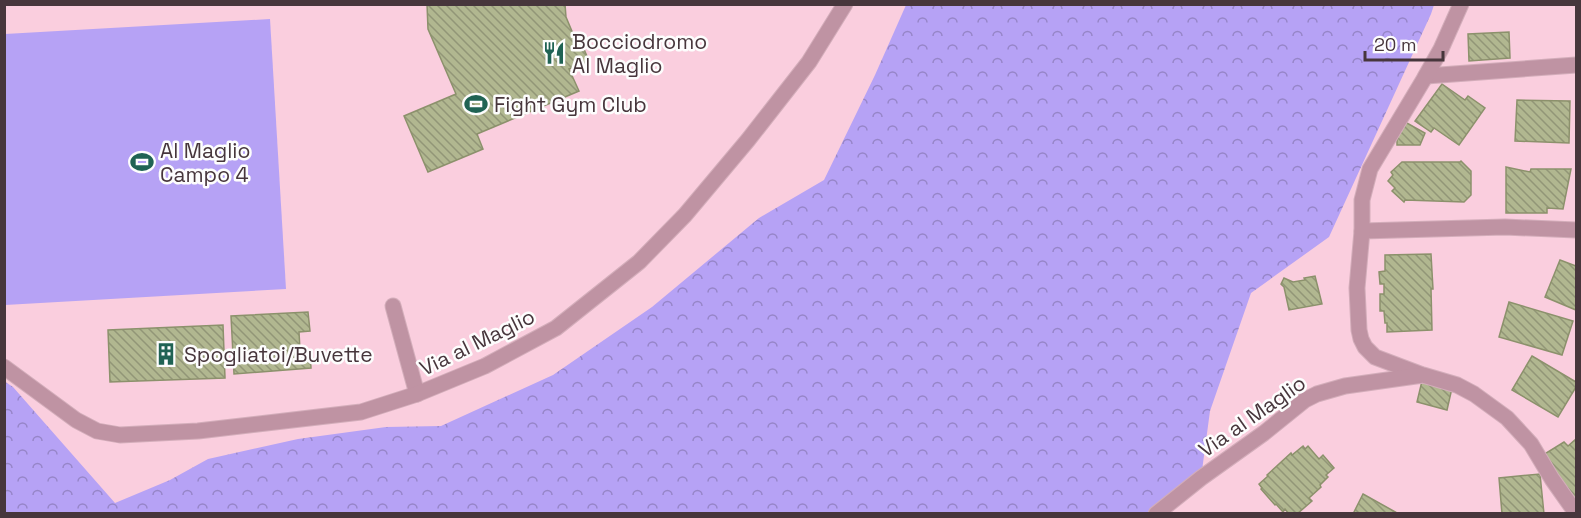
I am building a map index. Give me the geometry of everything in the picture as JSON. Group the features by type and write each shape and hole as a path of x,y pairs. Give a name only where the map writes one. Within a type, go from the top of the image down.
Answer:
{"street":[{"name":"Via al Maglio","path":"4,367 76,420 98,431 120,435 198,431 361,412 417,394 485,366 556,327 639,262 685,215 748,141 809,62 845,4"},
{"path":"1423,375 1375,357 1361,339 1357,288 1362,200 1370,170 1441,49 1461,4"},
{"path":"1426,76 1576,64"},
{"path":"1362,231 1505,227 1576,230"},
{"path":"393,306 417,394"},
{"name":"Via al Maglio","path":"1156,513 1305,400 1345,386 1423,375 1457,385 1484,400 1507,418 1531,444 1576,511"}],"green space":[{"path":"906,5 1434,5 1329,237 1251,293 1210,411 1201,478 1156,513 5,513 4,381 13,387 115,503 170,480 208,459 298,439 386,427 441,426 553,375 652,307 759,218 824,180"},
{"name":"Al Maglio Campo 4","path":"270,19 286,289 5,305 5,34"}],"building":[{"path":"427,4 565,4 566,17 574,36 578,35 589,61 569,69 579,91 477,134 483,149 428,172 404,116 456,94 428,29"},
{"path":"1509,32 1510,58 1469,61 1468,34"},
{"path":"1442,84 1465,100 1468,96 1485,108 1459,145 1434,128 1431,132 1415,121"},
{"path":"1517,100 1570,101 1569,143 1515,141"},
{"path":"1405,122 1425,133 1420,145 1397,145 1397,132"},
{"path":"1461,161 1471,171 1471,195 1464,202 1405,200 1404,202 1392,191 1395,188 1388,181 1393,175 1391,172 1402,162"},
{"path":"1506,167 1530,172 1531,169 1571,169 1563,209 1547,208 1547,213 1506,213"},
{"path":"1431,254 1432,330 1387,332 1384,311 1380,311 1380,294 1384,294 1384,284 1380,284 1379,272 1385,271 1385,255"},
{"path":"1560,260 1576,266 1576,310 1545,297"},
{"path":"1315,276 1322,304 1289,310 1284,287 1281,284 1284,278 1293,282"},
{"path":"1509,302 1573,321 1562,355 1499,337"},
{"path":"308,312 310,331 299,332 300,350 310,350 311,368 234,374 231,316"},
{"name":"Spogliatoi/Buvette","path":"223,325 225,378 110,382 108,330"},
{"path":"1532,356 1576,382 1576,387 1558,417 1512,390"},
{"path":"1422,381 1452,388 1447,410 1417,402"},
{"path":"1576,439 1576,506 1543,455 1564,442 1568,446"},
{"path":"1303,446 1305,449 1308,446 1319,459 1323,455 1334,468 1326,475 1328,477 1320,485 1321,487 1309,498 1312,501 1297,514 1289,514 1285,509 1283,512 1275,505 1259,484 1291,453 1292,455"},
{"path":"1540,474 1544,514 1502,514 1499,478"},
{"path":"1363,494 1399,514 1353,514"}],"place":[{"name":"Bocciodromo Al Maglio","path":"554,53"},
{"name":"Fight Gym Club","path":"476,104"},
{"name":"Al Maglio Campo 4","path":"142,162"},
{"name":"Spogliatoi/Buvette","path":"166,354"}]}
